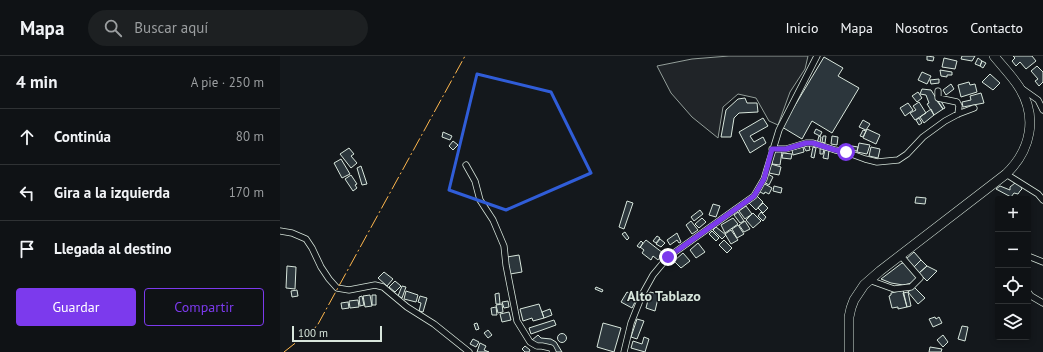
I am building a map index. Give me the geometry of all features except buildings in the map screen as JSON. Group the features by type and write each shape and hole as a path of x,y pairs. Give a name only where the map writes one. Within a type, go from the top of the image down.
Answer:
{"main road":[{"path":"849,352 849,317 851,308 859,291 869,280 900,255 1006,174 1020,160 1024,152 1029,136 1030,116 1026,102 1019,87 994,56"}],"street":[{"path":"624,352 633,317 643,293 653,275 668,257 754,196 764,179 779,130 817,56"},
{"path":"1019,87 1038,100 1043,110"},
{"path":"938,91 938,98 957,102 959,106 958,114"},
{"path":"772,149 786,149 806,143 813,143 865,159 885,162 898,160 907,154 923,137 946,121 958,114 974,108"},
{"path":"466,165 474,181 480,200 492,220 504,246 506,265 517,321 530,342 537,346 551,348 553,352"},
{"path":"1006,174 1038,194 1043,200"},
{"path":"280,231 292,233 306,239 321,267 337,288 349,290 375,285 383,287 407,307 434,324 469,352"},
{"path":"869,280 894,289 912,287 920,278 900,255"},
{"path":"1031,257 1043,262"},
{"path":"1031,296 1043,303"}],"highlighted area":[{"path":"477,74 551,92 591,173 506,210 449,190"}],"shaded area":[{"path":"729,56 808,56 805,69 790,92 778,125 769,121 756,98 738,94 723,107 718,138 692,117 671,93 657,66 692,59"}],"power":[{"path":"284,352 317,326 465,56"}],"district":[{"name":"Alto Tablazo","path":"664,296"}],"route":[{"path":"668,257 754,196 764,179 772,149 786,149 806,143 813,143 846,152"}]}
